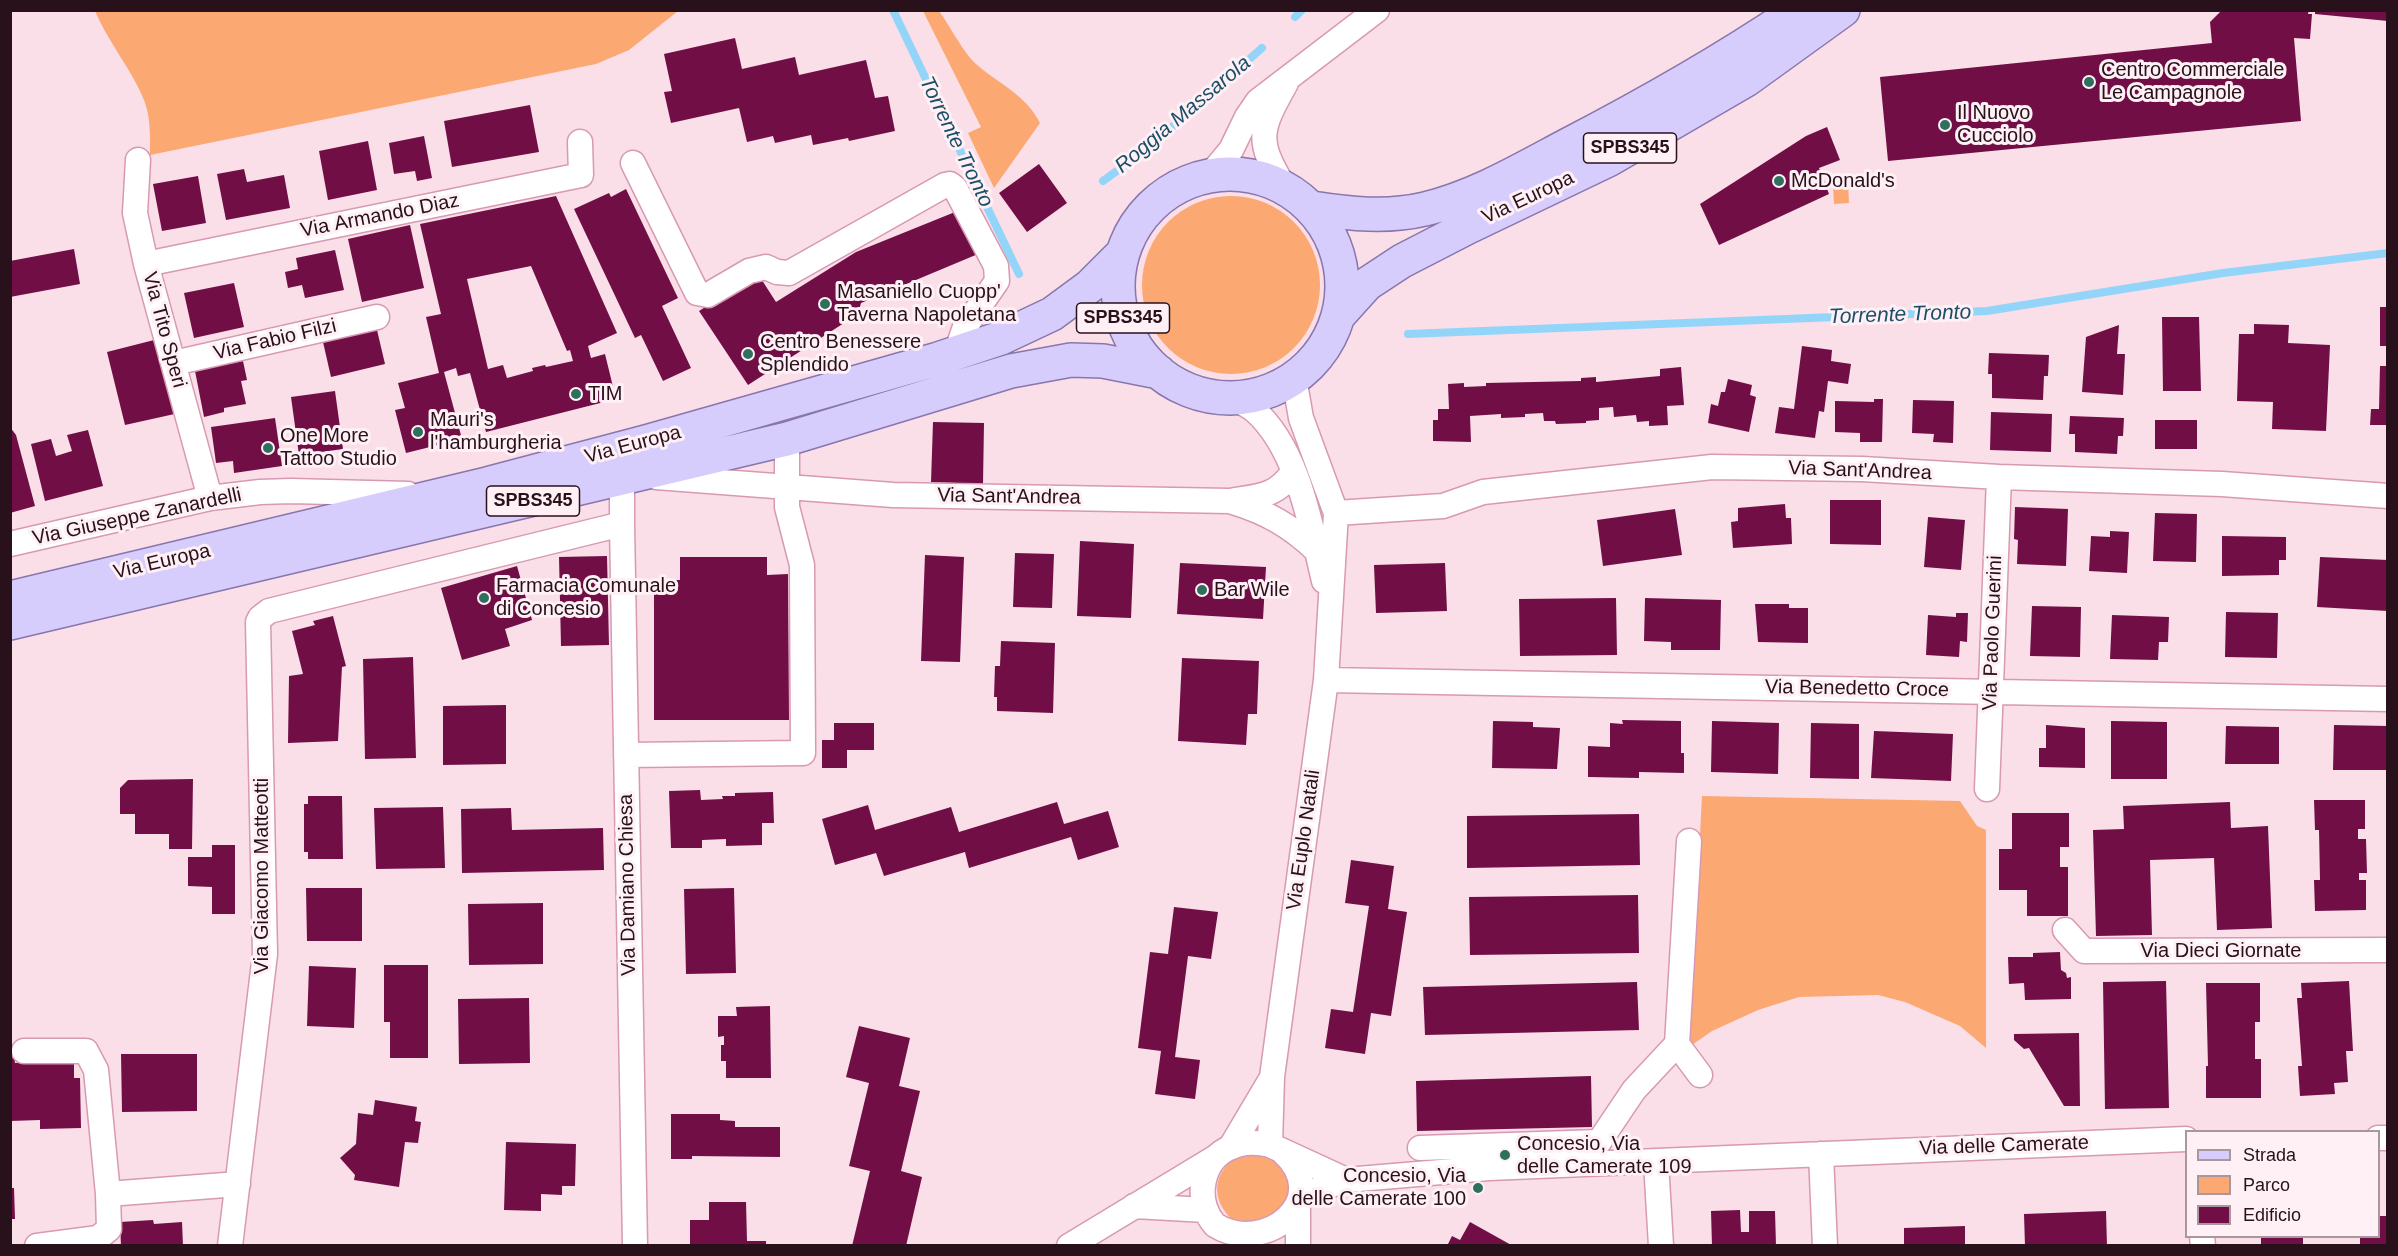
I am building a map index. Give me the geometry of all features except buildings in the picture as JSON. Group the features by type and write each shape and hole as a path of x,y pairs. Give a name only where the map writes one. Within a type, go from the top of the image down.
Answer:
{"main road":[{"name":"Via Europa","path":"1312,208 1348,214 1387,215 1424,209 1457,200 1506,178 1651,101 1798,10"},
{"name":"Via Europa","path":"1339,315 1342,277 1339,258 1328,232 1312,208 1284,187 1260,177 1235,174 1210,175 1172,190 1155,202 1142,217 1123,253 1119,274 1119,296 1123,318 1131,338 1144,357 1159,372 1176,384 1194,392 1234,398 1265,393 1294,378 1309,366 1322,351 1339,315 1367,284 1402,261 1468,227 1610,159 1746,80 1843,10"},
{"name":"Via Europa","path":"10,598 443,496 646,442 956,353 1001,338 1052,314 1090,285 1123,253"},
{"name":"Via Europa","path":"10,623 788,439 1011,371 1052,362 1103,361 1159,372"}],"street":[{"path":"1210,175 1231,150 1246,117 1258,101 1377,10"},
{"path":"1284,187 1268,160 1263,132 1289,78"},
{"name":"Via Armando Diaz","path":"146,264 581,175 580,142"},
{"name":"Via Tito Speri","path":"138,160 135,213 146,264 210,498"},
{"path":"633,163 697,293 708,295 749,271 766,267 777,272 789,273 950,184 955,188 996,266 997,281 965,327 956,353"},
{"name":"Via Fabio Filzi","path":"174,363 377,317"},
{"name":"Via Euplo Natali","path":"1276,1148 1272,1077 1326,680 1336,513 1302,418 1294,378"},
{"name":"Via Euplo Natali","path":"1234,398 1253,410 1270,428 1284,449 1316,550 1329,603"},
{"path":"626,755 803,753 802,566 787,507 788,439"},
{"name":"Via Sant'Andrea","path":"1336,513 1443,506 1483,492 1712,467 1862,469 1999,477 2222,484 2388,496"},
{"name":"Via Sant'Andrea","path":"630,478 893,495 1230,501 1270,494 1284,486 1293,472"},
{"name":"Via Paolo Guerini","path":"1987,789 1999,477"},
{"name":"Via Europa","path":"622,524 630,478"},
{"name":"Via Giuseppe Zanardelli","path":"10,544 210,498 260,492 443,496"},
{"name":"Via Sant'Andrea","path":"1230,501 1254,508 1277,519 1298,533 1316,550"},
{"name":"Via Giacomo Matteotti","path":"231,1245 265,954 258,622 264,614 622,524"},
{"name":"Via Damiano Chiesa","path":"622,524 635,1245"},
{"name":"Via Benedetto Croce","path":"1326,680 2388,699"},
{"path":"1419,1148 1599,1142 1634,1090 1677,1044 1689,841"},
{"name":"Via Dieci Giornate","path":"2065,930 2084,951 2388,950"},
{"path":"1677,1044 1700,1075"},
{"path":"24,1051 86,1051 96,1070 108,1194 109,1229 98,1238 37,1245"},
{"name":"Via Euplo Natali","path":"1224,1151 1272,1077"},
{"name":"Via delle Camerate","path":"1300,1203 1346,1180 1490,1168 2185,1139"},
{"name":"Via delle Camerate","path":"1069,1245 1224,1151 1244,1142 1257,1141 1276,1148 1346,1180"},
{"path":"1276,1148 1291,1159 1297,1170 1300,1203 1298,1245"},
{"path":"1224,1151 1209,1166 1202,1188 1206,1210 1213,1223 1224,1232 1252,1243 1270,1238 1287,1227 1300,1203"},
{"path":"1821,1154 1826,1245"},
{"path":"1656,1162 1660,1245"},
{"path":"108,1194 238,1184"},
{"path":"1134,1206 1206,1210"}],"green space":[{"path":"95,11 678,11 629,50 596,64 150,155 149,120 144,100"},
{"path":"923,11 939,11 971,59 1020,97 1040,123 994,188 968,133 981,127"},
{"path":"1848,182 1849,203 1834,204 1833,184"},
{"path":"1231,196 1265,203 1294,222 1313,251 1320,285 1313,319 1294,348 1265,367 1231,374 1197,367 1168,348 1149,319 1142,285 1149,251 1168,222 1197,203"},
{"path":"1702,796 1960,801 1977,826 1986,830 1986,1048 1960,1026 1905,1002 1878,995 1799,997 1758,1010 1712,1031 1689,1047"},
{"path":"1242,1155 1260,1155 1271,1159 1282,1168 1288,1181 1287,1202 1264,1225 1234,1221 1220,1204 1217,1185 1220,1176 1232,1161"}],"waterway":[{"name":"Torrente Tronto","path":"893,10 1019,274"},
{"name":"Roggia Massarola","path":"1295,17 1302,10"},
{"name":"Roggia Massarola","path":"1103,181 1148,148 1262,48"},
{"name":"Torrente Tronto","path":"1408,334 1987,311 2223,273 2388,253"}],"place":[{"name":"Centro Commerciale Le Campagnole","path":"2089,82"},
{"name":"Il Nuovo Cucciolo","path":"1945,125"},
{"name":"McDonald's","path":"1779,181"},
{"name":"Masaniello Cuopp' Taverna Napoletana","path":"825,304"},
{"name":"Centro Benessere Splendido","path":"748,354"},
{"name":"TIM","path":"576,394"},
{"name":"Mauri's l'hamburgheria","path":"418,432"},
{"name":"One More Tattoo Studio","path":"268,448"},
{"name":"Bar Wile","path":"1202,590"},
{"name":"Farmacia Comunale di Concesio","path":"484,598"},
{"name":"Concesio, Via delle Camerate 109","path":"1505,1155"},
{"name":"Concesio, Via delle Camerate 100","path":"1478,1188"}]}
